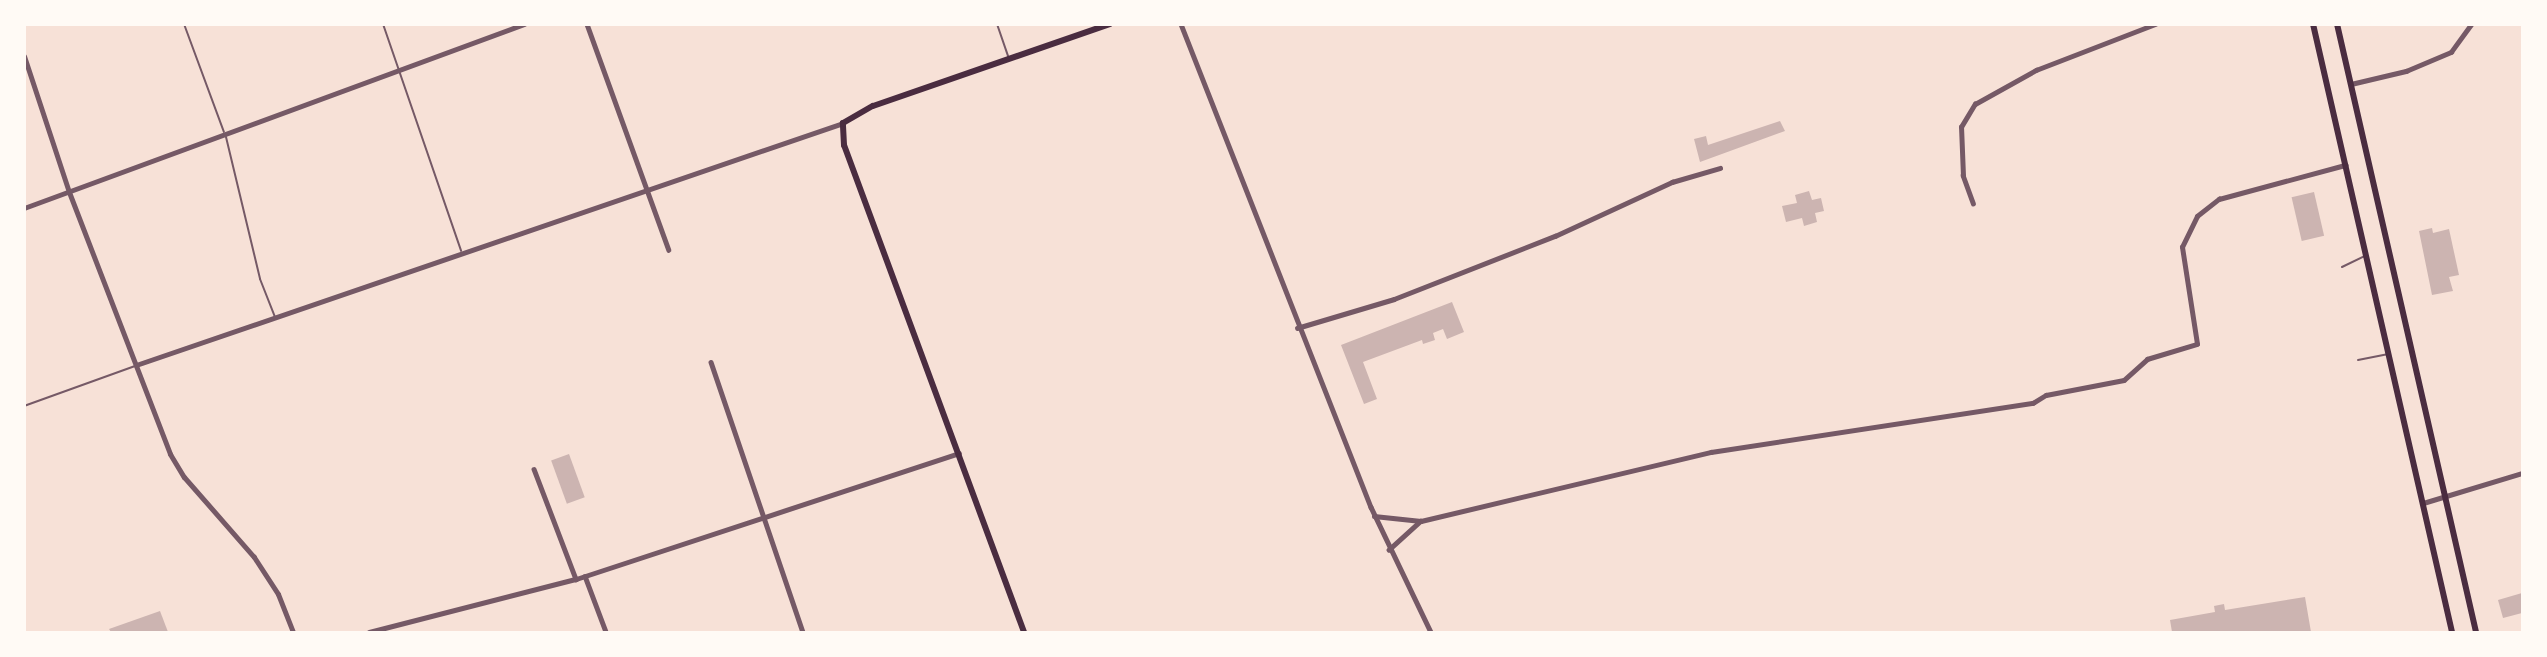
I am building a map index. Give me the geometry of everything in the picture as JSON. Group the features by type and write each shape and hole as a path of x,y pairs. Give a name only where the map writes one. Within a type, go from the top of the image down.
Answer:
{"main road":[{"path":"1024,632 844,145 842,123 873,106 1010,62 1110,24"},
{"path":"2313,24 2452,632"},
{"path":"2337,24 2476,632"}],"street":[{"path":"24,208 226,136 524,24"},
{"path":"587,24 669,250"},
{"path":"1181,24 1297,328 1374,516 1431,632"},
{"path":"1973,204 1963,176 1961,127 1975,103 2036,70 2155,24"},
{"path":"2351,84 2406,71 2451,52 2471,24"},
{"path":"24,56 69,192 176,466 254,557 278,594 293,632"},
{"path":"136,365 646,187 842,123"},
{"path":"1374,516 1422,521 1711,452 2033,403 2046,395 2115,383 2147,359 2192,348 2198,336 2182,247 2197,216 2219,199 2345,165"},
{"path":"1297,328 1394,299 1555,236 1672,182 1720,168"},
{"path":"710,362 803,632"},
{"path":"369,632 396,629 576,579 764,520 959,453"},
{"path":"534,469 576,579"},
{"path":"2423,503 2522,473"},
{"path":"1389,550 1422,521"},
{"path":"585,576 606,632"}],"lane":[{"path":"184,24 226,136 260,279 275,317"},
{"path":"383,24 461,251"},
{"path":"997,24 1010,62"},
{"path":"2342,267 2366,255"},
{"path":"2358,360 2389,354"},
{"path":"24,406 136,365"}],"building":[{"path":"1780,121 1785,131 1700,162 1694,139 1706,136 1708,145"},
{"path":"1809,191 1812,200 1821,198 1824,211 1815,213 1817,222 1804,226 1802,218 1786,222 1782,206 1797,203 1795,195"},
{"path":"2314,192 2324,236 2302,241 2292,197"},
{"path":"2432,228 2433,233 2449,229 2459,275 2449,277 2453,291 2432,295 2419,231"},
{"path":"1452,302 1464,332 1447,339 1443,329 1433,333 1435,340 1423,344 1422,340 1363,362 1377,399 1364,404 1341,345"},
{"path":"569,454 585,497 567,504 551,460"},
{"path":"2522,593 2522,613 2503,618 2498,600"},
{"path":"2305,597 2311,632 2172,632 2170,620 2215,612 2214,606 2224,604 2225,610"},
{"path":"160,611 168,632 111,632 109,629"}]}
